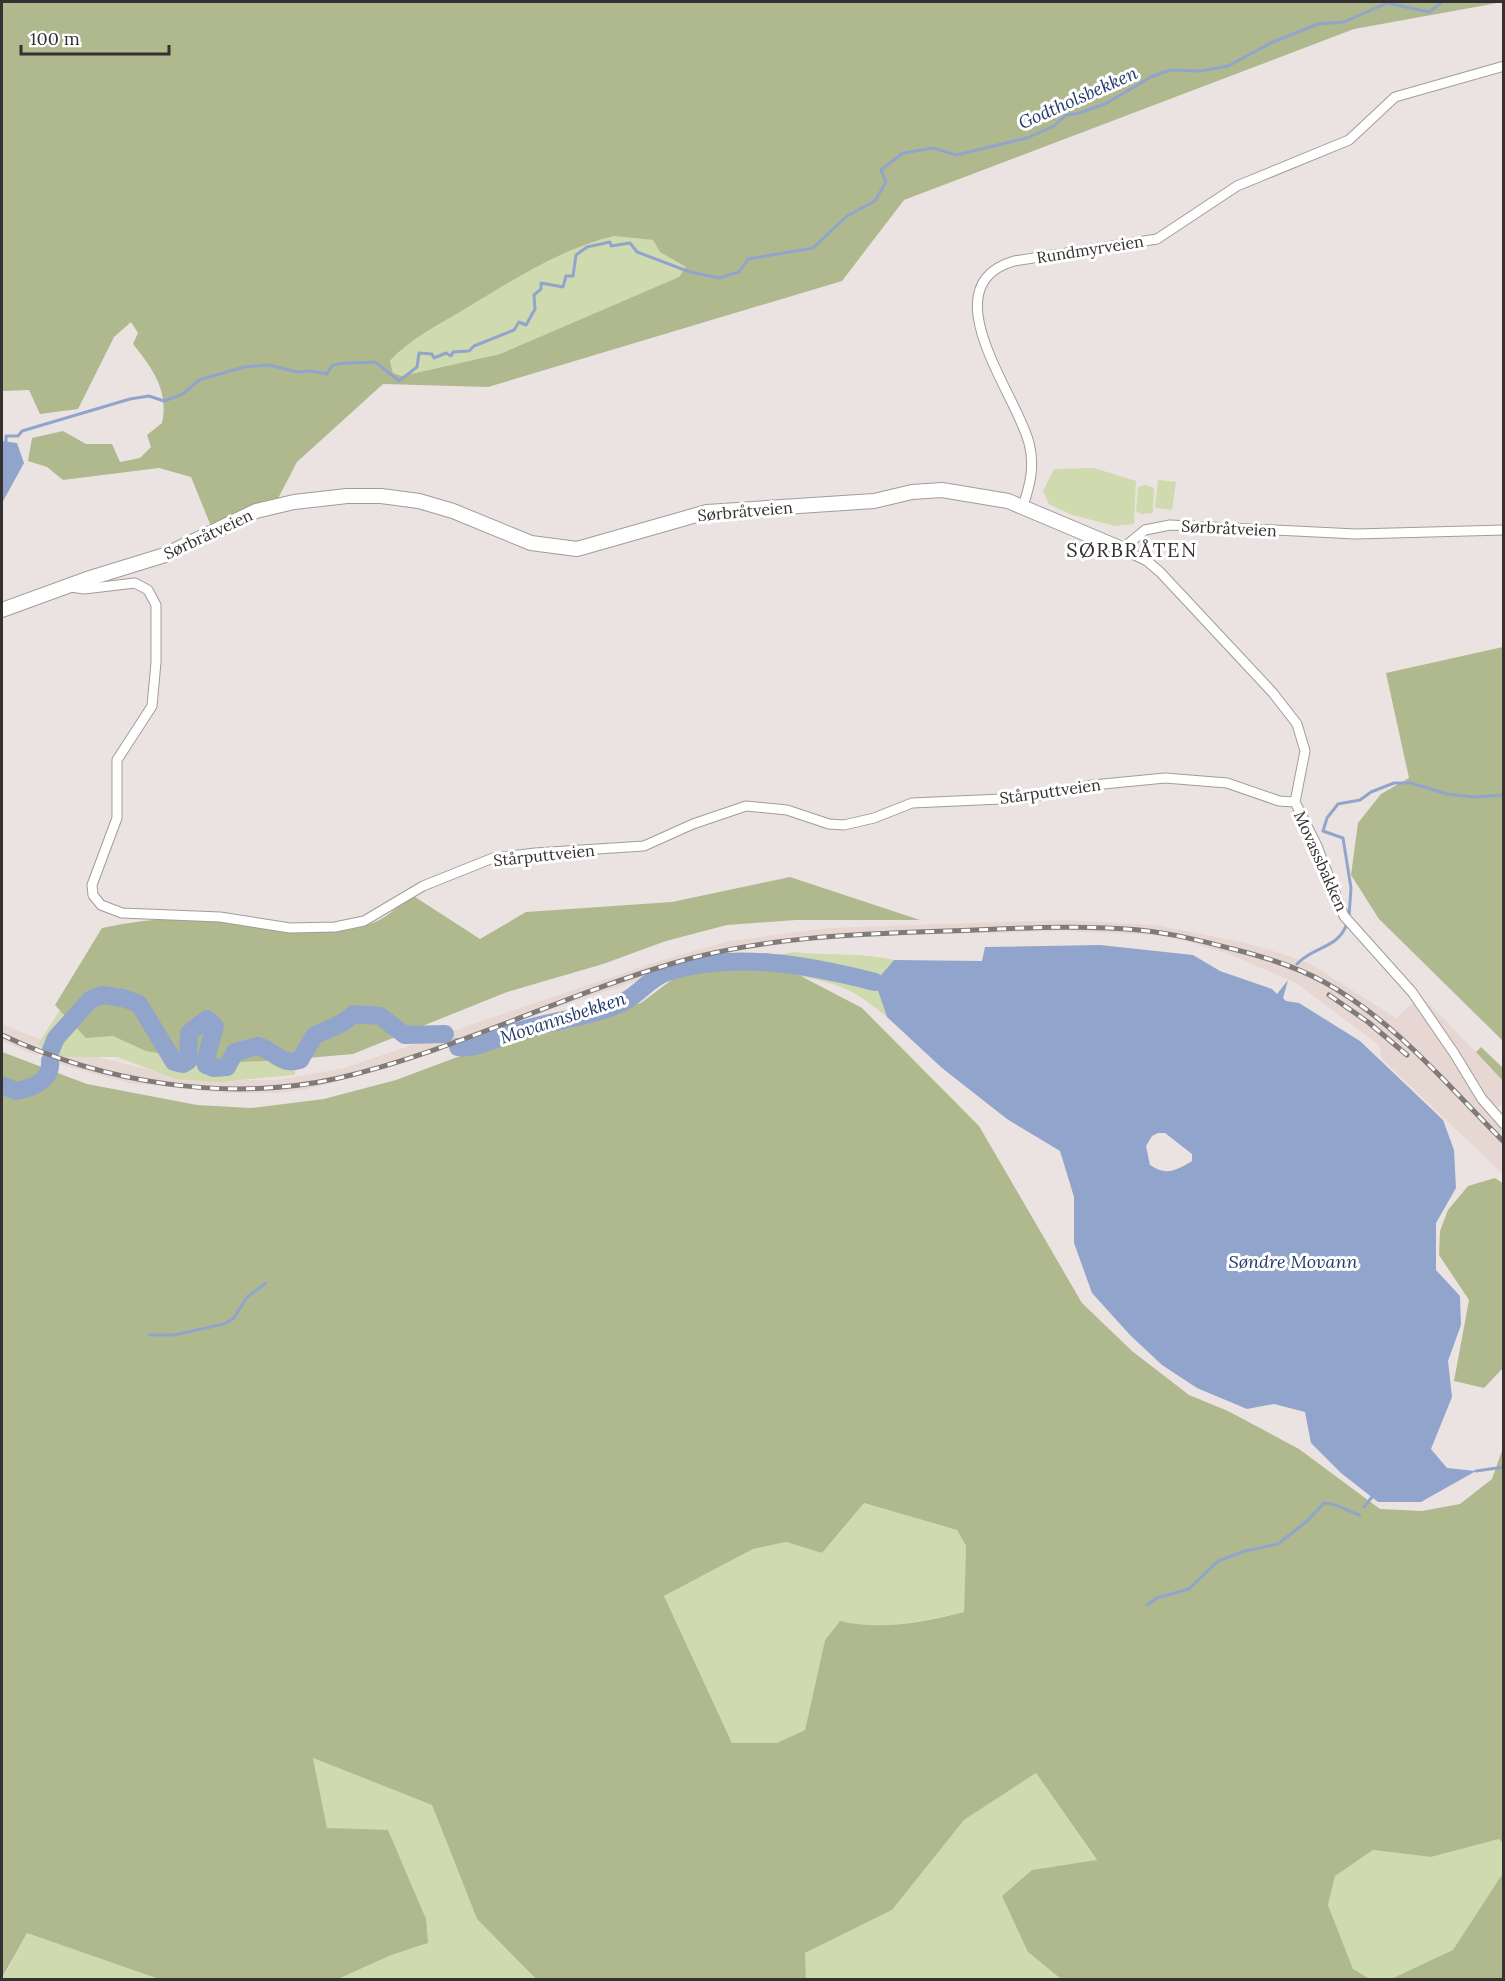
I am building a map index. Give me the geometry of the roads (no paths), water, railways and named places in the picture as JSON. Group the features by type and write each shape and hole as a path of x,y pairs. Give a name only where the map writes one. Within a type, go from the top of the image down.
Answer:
{"street":[{"name":"Rundmyrveien","path":"1023,506 1032,473 1029,441 984,342 977,316 980,293 993,271 1014,261 1157,239 1237,186 1348,140 1395,97 1503,66"},
{"name":"Sørbråtveien","path":"2,610 165,555 256,511 331,498 381,496 419,501 453,511 531,543 577,549 707,512 874,501 922,491 960,492 1023,506 1122,549 1145,530 1170,525 1356,534 1503,530"},
{"name":"Movassbakken","path":"1122,549 1147,561 1160,572 1298,723 1305,751 1295,802 1317,846 1347,919 1421,1005 1482,1099 1503,1124"},
{"name":"Stårputtveien","path":"68,586 84,589 135,583 148,590 156,605 155,682 152,706 117,760 117,818 92,885 93,895 101,905 122,913 220,917 290,928 349,925 380,913 423,886 493,858 644,846 708,818 753,805 787,810 829,824 844,825 874,818 912,802 1025,798 1093,785 1165,778 1227,783 1279,801 1295,802"}],"water":[{"path":"2,441 17,443 24,463 2,503"},
{"name":"Søndre Movann","path":"1100,945 1193,955 1220,971 1272,989 1277,994 1288,980 1283,998 1286,1001 1299,1003 1360,1041 1443,1120 1454,1150 1456,1188 1436,1223 1436,1270 1460,1296 1461,1325 1448,1361 1452,1397 1431,1449 1447,1468 1476,1471 1421,1502 1378,1502 1341,1473 1311,1443 1305,1412 1274,1404 1247,1409 1197,1388 1162,1365 1130,1335 1092,1293 1074,1243 1074,1197 1060,1151 1007,1119 942,1068 887,1017 875,982 894,960 982,961 985,947","holes":["1165,1133 1192,1154 1192,1161 1171,1171 1150,1165 1146,1146 1152,1136"]}],"waterway":[{"name":"Godtholsbekken","path":"6,441 6,436 18,436 22,431 130,399 149,396 164,401 183,394 199,380 244,367 268,365 298,372 311,371 327,374 334,365 375,362 399,381 417,367 419,353 432,354 434,358 446,353 451,356 453,352 469,351 474,346 514,330 519,322 526,325 535,309 534,295 541,289 541,283 563,287 566,276 573,276 576,255 587,247 610,242 611,246 630,243 637,252 690,272 719,278 739,272 748,259 813,248 847,216 875,201 886,182 881,170 903,153 934,148 956,155 1027,138 1054,126 1066,115 1105,104 1151,77 1170,70 1201,71 1228,66 1273,42 1318,24 1344,22 1387,3 1429,12 1442,2"},
{"path":"1349,917 1351,888 1343,838 1323,831 1327,818 1338,804 1360,800 1371,792 1394,783 1411,783 1447,794 1474,797 1504,795"},
{"path":"1297,964 1303,958 1332,943 1347,923"},
{"name":"Movannsbekken","path":"458,1047 476,1046 520,1030 598,1012 625,1001 667,972 692,966 718,962 771,963 824,970 875,982"},
{"name":"Movannsbekken","path":"51,1050 56,1038 90,1000 102,995 123,998 139,1004 174,1062 183,1064 188,1061 189,1033 207,1019 215,1026 206,1065 214,1068 227,1067 235,1052"},
{"name":"Movannsbekken","path":"235,1052 258,1046 283,1060 300,1060 314,1036 342,1023 354,1014 380,1016 405,1035 445,1034"},
{"name":"Movannsbekken","path":"2,1085 16,1091 29,1088 45,1078 50,1068 50,1061"},
{"path":"149,1335 174,1335 224,1324 234,1318 247,1297 266,1283"},
{"path":"1476,1471 1504,1467"},
{"path":"1364,1507 1372,1497"},
{"path":"1147,1605 1157,1598 1189,1589 1218,1561 1245,1551 1278,1544 1307,1521 1324,1503 1333,1504 1360,1515"}],"railway":[{"path":"2,1035 41,1052 82,1065 167,1084 254,1089 297,1085 339,1078 382,1067 632,976 707,954 741,947 809,938 877,934 1042,927 1115,928 1175,935 1245,952 1291,967 1324,982 1374,1015 1397,1035 1504,1142"},
{"path":"1329,995 1368,1022 1407,1055"}],"district":[{"name":"SØRBRÅTEN","path":"1132,550"}]}
